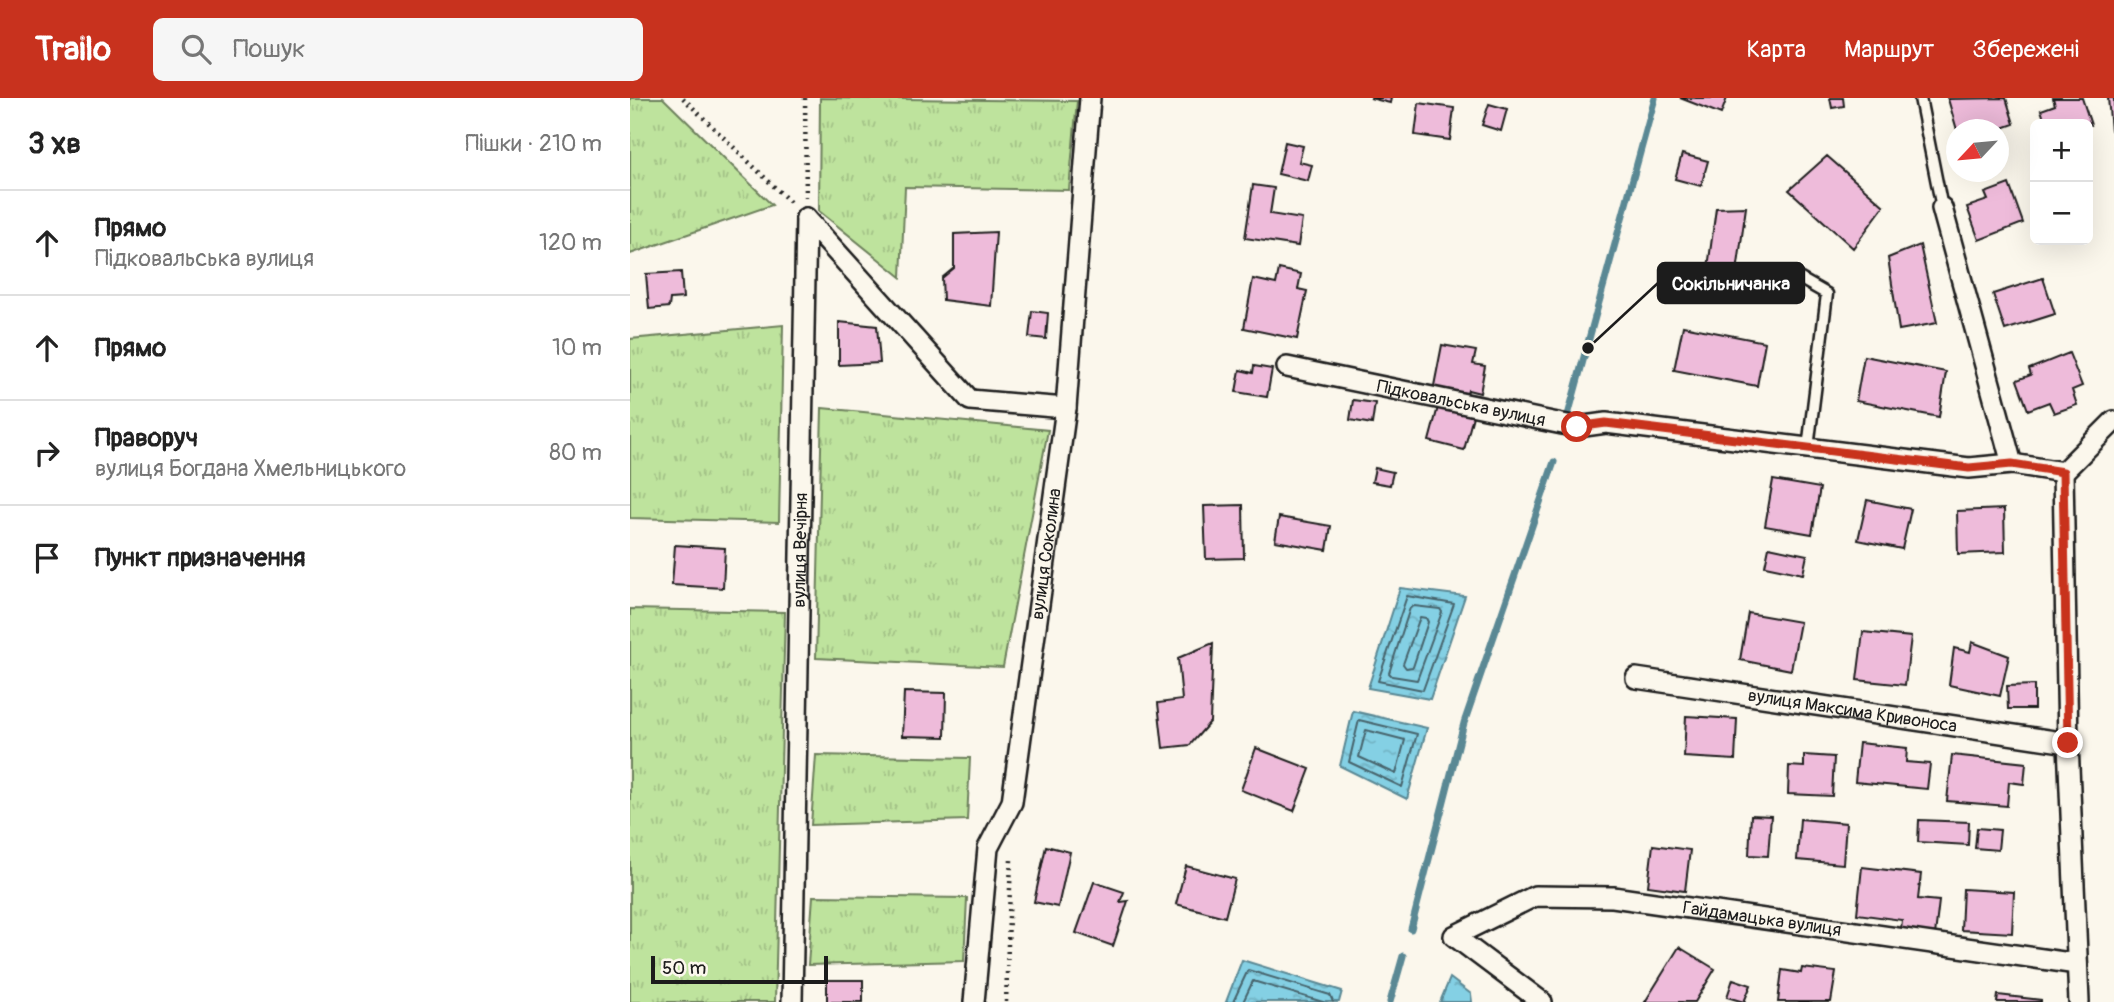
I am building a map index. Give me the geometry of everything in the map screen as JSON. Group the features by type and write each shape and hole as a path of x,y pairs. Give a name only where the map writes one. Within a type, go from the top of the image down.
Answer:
{"street":[{"name":"вулиця Соколина","path":"974,1002 988,848 1012,802 1066,408 1090,98"},
{"path":"1942,208 2012,464"},
{"path":"806,218 970,400 1066,408"},
{"name":"вулиця Вечірня","path":"792,1002 806,218"},
{"name":"Підковальська вулиця","path":"1287,367 1577,427 1606,423 1969,468 2012,464 2063,472"},
{"path":"2079,1002 2068,743 2063,472 2114,421"},
{"name":"вулиця Максима Кривоноса","path":"1636,678 2068,743"},
{"name":"Гайдамацька вулиця","path":"1542,1002 1454,936 1535,896 1613,897 2077,964"}],"lane":[{"path":"1920,98 1942,208"},
{"path":"1792,274 1827,294 1808,449"}],"path":[{"path":"683,98 806,218"},
{"path":"805,98 806,218"},
{"path":"1006,1002 1011,856"}],"green space":[{"path":"630,98 663,98 772,205 630,254"},
{"path":"820,98 1077,101 1069,190 905,187 901,277 819,211"},
{"path":"783,325 779,522 630,518 630,339"},
{"path":"822,408 1048,430 1003,667 816,658"},
{"path":"630,609 785,612 775,1002 630,1002"},
{"path":"816,755 970,758 967,820 811,825"},
{"path":"813,896 967,898 964,961 808,965"}],"water":[{"path":"1400,588 1465,596 1430,699 1368,688"},
{"path":"1353,711 1427,728 1407,799 1340,766"},
{"path":"1242,960 1342,991 1339,1002 1226,1002"},
{"path":"1450,978 1471,994 1472,1002 1440,1002"}],"building":[{"path":"1370,98 1391,98 1390,103"},
{"path":"1680,98 1727,98 1721,114"},
{"path":"1830,98 1843,98 1844,106 1832,108"},
{"path":"2006,98 2014,124 2009,126 2009,119 1954,119 1948,99"},
{"path":"2053,98 2082,98 2089,119 2044,119 2041,110 2055,105"},
{"path":"2108,98 2114,98 2114,129 2111,130"},
{"path":"1419,103 1454,108 1450,140 1415,135"},
{"path":"1489,104 1507,109 1501,131 1482,125"},
{"path":"1285,142 1303,146 1299,162 1312,165 1308,181 1278,174"},
{"path":"1682,154 1708,161 1701,186 1675,179"},
{"path":"1827,156 1884,206 1853,248 1789,190"},
{"path":"2009,184 2023,223 1979,240 1967,207 1988,200 1985,193"},
{"path":"1253,185 1274,188 1270,214 1302,219 1298,246 1245,238"},
{"path":"1746,207 1733,301 1705,290 1716,208"},
{"path":"996,232 991,306 943,300 942,278 954,268 954,234"},
{"path":"1920,245 1937,323 1899,330 1888,258"},
{"path":"1279,269 1301,274 1298,289 1307,291 1297,339 1244,328 1253,279 1276,284"},
{"path":"681,272 683,298 670,299 669,307 649,309 646,274"},
{"path":"2043,278 2055,314 2005,330 1993,294"},
{"path":"1032,311 1048,313 1046,339 1029,337"},
{"path":"839,322 877,326 880,363 839,365"},
{"path":"1683,326 1765,342 1757,386 1674,370"},
{"path":"1442,345 1476,351 1473,364 1485,366 1480,393 1468,390 1466,398 1433,391"},
{"path":"2069,353 2082,386 2072,390 2077,405 2054,413 2049,402 2028,410 2017,380 2031,375 2029,369"},
{"path":"1864,356 1946,372 1939,417 1856,401"},
{"path":"1254,366 1272,369 1267,397 1236,392 1240,370 1253,373"},
{"path":"1353,400 1375,403 1372,424 1350,420"},
{"path":"1438,407 1473,416 1464,450 1429,441"},
{"path":"1375,468 1393,472 1390,485 1372,482"},
{"path":"1773,480 1820,488 1812,534 1765,526"},
{"path":"1867,500 1911,509 1902,549 1858,540"},
{"path":"1243,505 1244,558 1206,559 1204,506"},
{"path":"2004,509 2005,552 1958,554 1957,511"},
{"path":"1279,517 1331,526 1327,550 1275,541"},
{"path":"675,545 725,548 723,588 672,585"},
{"path":"1769,547 1807,555 1803,574 1765,566"},
{"path":"1748,613 1800,622 1791,670 1740,660"},
{"path":"1863,632 1911,637 1905,685 1857,680"},
{"path":"1972,642 2009,656 2000,696 1949,685 1954,648 1970,652"},
{"path":"1213,643 1210,722 1190,745 1163,748 1158,703 1182,700 1178,658"},
{"path":"2034,685 2034,709 2008,709 2007,686"},
{"path":"904,692 946,693 945,737 902,736"},
{"path":"1686,716 1737,719 1735,760 1684,757"},
{"path":"1859,743 1907,748 1906,762 1930,764 1927,789 1855,782"},
{"path":"1256,748 1310,769 1294,811 1241,790"},
{"path":"1804,755 1834,757 1832,796 1788,794 1789,766 1804,767"},
{"path":"1952,755 2026,763 2024,784 2009,782 2007,806 1947,801"},
{"path":"1751,815 1771,816 1768,856 1749,855"},
{"path":"1800,819 1846,823 1843,864 1797,860"},
{"path":"1919,820 1969,822 1968,845 1918,842"},
{"path":"1977,828 2000,830 1998,850 1975,848"},
{"path":"1653,845 1690,850 1685,891 1648,886"},
{"path":"1046,846 1070,852 1058,907 1034,902"},
{"path":"1186,866 1235,879 1225,917 1176,904"},
{"path":"1862,867 1921,874 1918,899 1939,901 1934,943 1900,938 1902,920 1857,914"},
{"path":"1094,882 1124,892 1120,902 1128,901 1113,946 1076,933"},
{"path":"1963,889 2014,892 2012,933 1961,930"},
{"path":"1679,947 1715,969 1695,1002 1645,1002"},
{"path":"1802,968 1836,972 1831,1002 1778,1002 1782,970 1801,973"},
{"path":"1733,979 1751,985 1744,1002 1727,997"},
{"path":"827,980 863,980 863,1002 827,1002"},
{"path":"1998,995 2041,1000 2041,1002 1997,1002"}],"waterway":[{"path":"1567,419 1655,98"},
{"path":"1411,929 1464,723 1554,462"},
{"path":"1390,1002 1403,956"}],"place":[{"name":"Сокільничанка","path":"1588,348"}],"route":[{"path":"1577,427 1606,423 1969,468 2012,464 2063,472 2068,743"}]}
